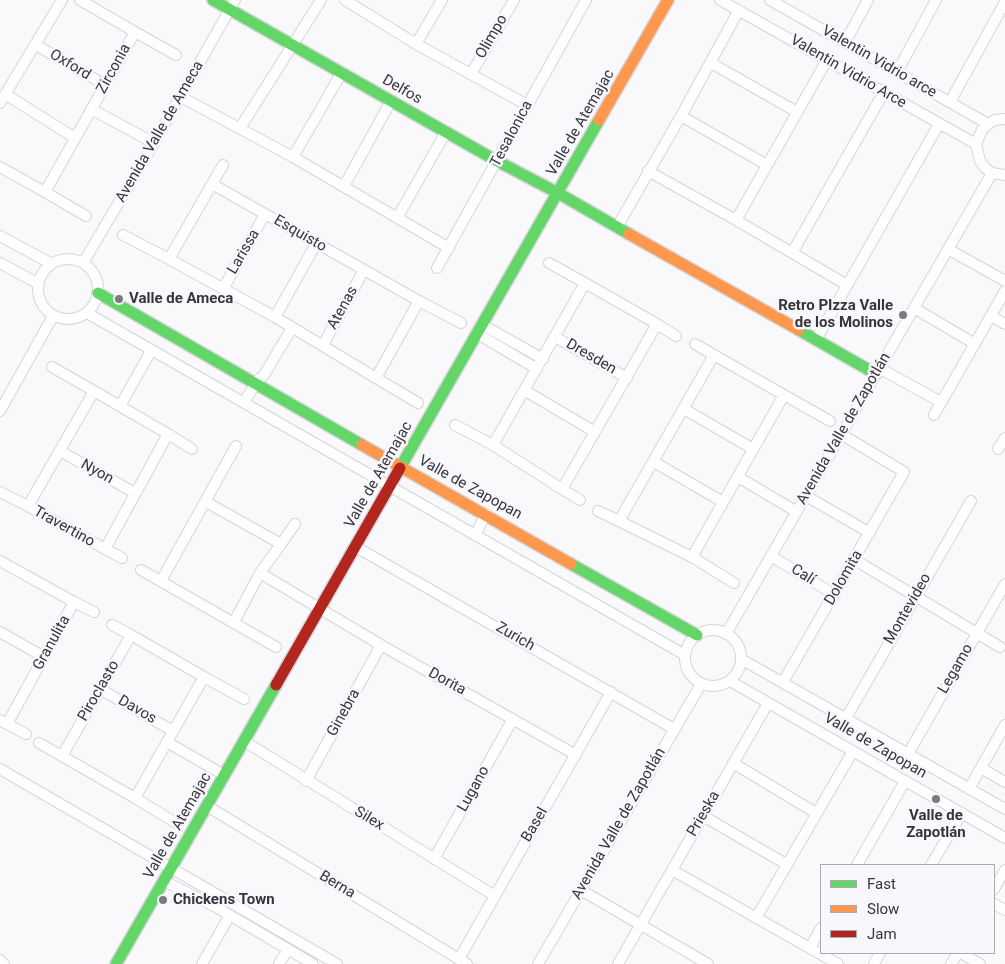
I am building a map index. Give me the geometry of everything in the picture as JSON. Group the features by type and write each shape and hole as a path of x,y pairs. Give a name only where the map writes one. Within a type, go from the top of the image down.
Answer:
{"street":[{"path":"62,0 3,99 75,138"},
{"name":"Zirconia","path":"45,192 135,32 80,0"},
{"name":"Delfos","path":"213,0 232,5 293,44 497,161 558,193 816,340 878,371"},
{"path":"240,128 321,0"},
{"path":"345,0 416,44 527,105"},
{"path":"416,44 442,0"},
{"name":"Olimpo","path":"471,74 514,0"},
{"name":"Tesalonica","path":"437,268 586,0"},
{"name":"Valle de Atemajac","path":"116,964 668,0"},
{"name":"Valentin Vidrio Arce","path":"720,0 976,144"},
{"name":"Valentin Vidrio arce","path":"770,0 988,124"},
{"path":"845,42 868,0"},
{"path":"897,72 936,0"},
{"path":"950,102 1005,2"},
{"name":"Avenida Valle de Ameca","path":"82,263 154,144 232,5"},
{"path":"617,227 711,63 739,10"},
{"path":"135,32 176,55"},
{"name":"Oxford","path":"36,45 105,85"},
{"path":"736,220 827,60"},
{"path":"711,63 797,112"},
{"path":"293,157 342,72"},
{"path":"792,252 884,92"},
{"path":"181,97 293,157 448,248"},
{"path":"344,186 392,101"},
{"name":"Zirconia","path":"92,109 154,144"},
{"path":"681,116 767,166"},
{"path":"1005,118 988,124 978,137 976,144 980,161 992,173 1005,175"},
{"path":"816,340 939,124"},
{"path":"397,218 446,132"},
{"path":"169,259 223,165"},
{"path":"0,167 86,216"},
{"path":"648,171 847,285"},
{"name":"Avenida Valle de Zapotlán","path":"726,634 992,173"},
{"name":"Esquisto","path":"212,184 316,244 461,323"},
{"name":"Larissa","path":"222,289 265,214"},
{"path":"124,235 289,326 418,404"},
{"path":"0,236 52,264"},
{"path":"275,318 316,244"},
{"path":"948,249 1005,281"},
{"path":"62,260 73,260 82,263 92,270 97,281 98,293 94,304 87,313 76,318 64,319 53,316 44,308 39,297 39,284 43,273 52,264 62,260"},
{"path":"0,263 39,284"},
{"path":"549,263 676,336"},
{"name":"Atenas","path":"323,346 364,270"},
{"path":"493,445 585,283"},
{"path":"934,415 1005,292"},
{"name":"Valle de Zapopan","path":"98,293 697,635"},
{"path":"376,378 419,301"},
{"path":"914,308 975,344"},
{"path":"87,313 685,655"},
{"path":"0,411 53,316"},
{"path":"991,316 1005,324"},
{"path":"562,489 657,324"},
{"path":"244,402 256,382 264,375 289,326"},
{"path":"480,330 543,359"},
{"path":"480,330 537,369"},
{"name":"Dresden","path":"555,336 626,378"},
{"path":"695,344 830,421"},
{"path":"120,406 152,351"},
{"path":"619,521 714,355"},
{"path":"52,367 192,449"},
{"path":"878,371 941,402"},
{"path":"524,390 595,432"},
{"name":"Travertino","path":"94,391 28,506 105,549 168,434"},
{"path":"692,557 784,395"},
{"path":"684,409 753,450"},
{"path":"455,425 493,445 580,500"},
{"name":"Dolomita","path":"783,682 835,595 904,472 841,434"},
{"path":"998,449 1005,438"},
{"path":"161,581 236,446"},
{"name":"Nyon","path":"60,451 135,493"},
{"path":"654,462 723,502"},
{"path":"738,476 797,512"},
{"path":"0,492 28,506"},
{"path":"806,496 870,533"},
{"name":"Montevideo","path":"846,718 971,501"},
{"path":"206,502 281,544"},
{"path":"598,511 692,557 734,583"},
{"path":"475,535 486,514"},
{"path":"234,622 260,573 295,524"},
{"name":"Zurich","path":"356,547 674,729"},
{"path":"105,549 122,558"},
{"name":"Calí","path":"772,556 835,595"},
{"path":"855,560 1000,647"},
{"name":"Granulita","path":"0,561 74,602 44,657 3,722"},
{"path":"141,570 276,647"},
{"name":"Dorita","path":"260,573 381,645 576,755"},
{"name":"Legamo","path":"908,754 1005,584"},
{"path":"74,602 94,612"},
{"path":"112,625 244,699"},
{"path":"711,631 726,634 734,640 739,649 741,659 736,675 721,686 701,684 692,677 686,667 685,655 689,644 697,635 711,631"},
{"path":"0,632 44,657"},
{"name":"Piroclasto","path":"62,756 131,635"},
{"name":"Ginebra","path":"306,781 381,645"},
{"name":"Valle de Zapopan","path":"741,659 1005,809"},
{"path":"135,798 204,677"},
{"name":"Valle de Zapopan","path":"730,681 1005,838"},
{"name":"Avenida Valle de Zapotlán","path":"538,964 701,684"},
{"name":"Davos","path":"100,689 173,731"},
{"name":"Basel","path":"463,962 495,896 611,692"},
{"name":"Prieska","path":"618,964 768,703"},
{"name":"Lugano","path":"434,859 513,719"},
{"path":"3,722 26,734"},
{"path":"969,788 1005,724"},
{"name":"Silex","path":"244,741 495,896"},
{"path":"167,742 224,775"},
{"path":"39,743 176,823"},
{"path":"756,918 853,751"},
{"path":"734,763 816,813"},
{"path":"981,768 1005,782"},
{"path":"0,769 337,964"},
{"path":"858,864 905,781"},
{"name":"Berna","path":"207,806 463,962"},
{"path":"932,864 962,813"},
{"path":"703,816 786,864"},
{"path":"672,870 820,954"},
{"path":"995,887 1005,870"},
{"path":"164,881 230,915 313,964"},
{"path":"581,890 708,964"},
{"path":"202,964 230,915"},
{"path":"810,948 820,930"},
{"path":"279,964 288,949"},
{"path":"820,954 838,964"},
{"path":"961,954 980,964"},
{"path":"0,960 4,964"}],"traffic: fast":[{"path":"213,0 629,234"},
{"path":"400,468 599,120"},
{"path":"98,293 362,445"},
{"path":"799,330 876,374"},
{"path":"571,564 697,635"},
{"path":"116,964 276,685"}],"traffic: slow":[{"path":"599,120 668,0"},
{"path":"629,234 799,330"},
{"path":"362,445 571,564"}],"traffic: jam":[{"path":"276,685 400,468"}],"place":[{"name":"Valle de Ameca","path":"119,299"},
{"name":"Retro PIzza Valle de los Molinos","path":"903,315"},
{"name":"Valle de Zapotlán","path":"936,799"},
{"name":"Chickens Town","path":"163,900"}]}
